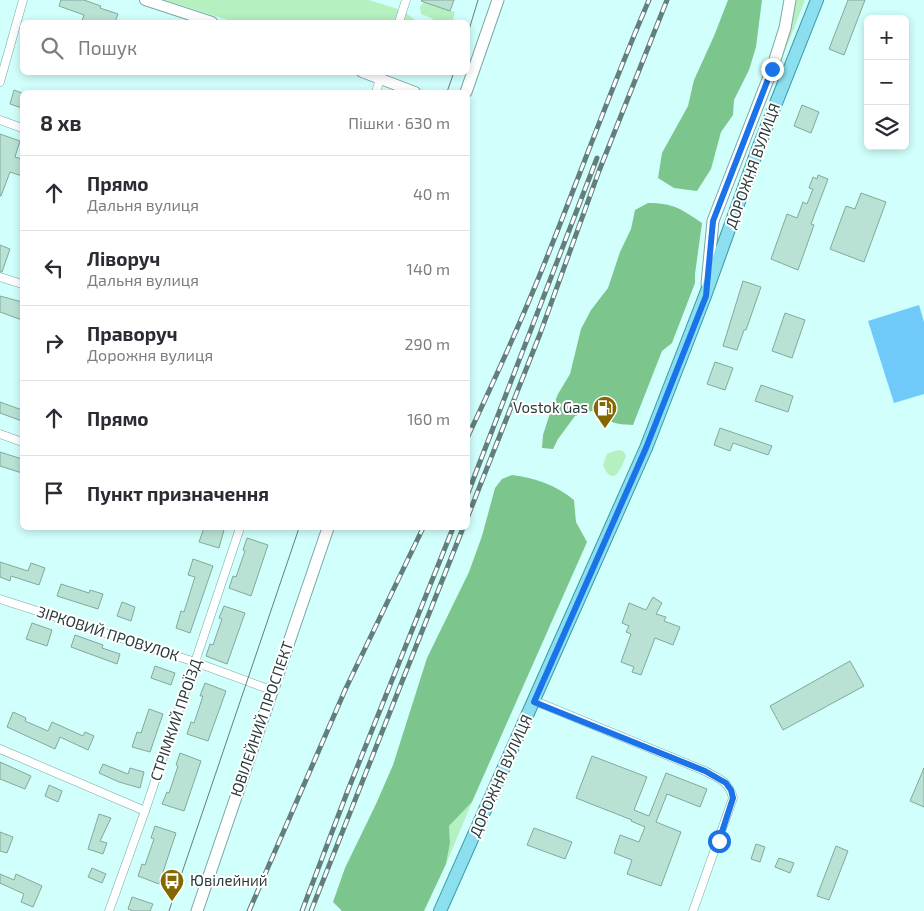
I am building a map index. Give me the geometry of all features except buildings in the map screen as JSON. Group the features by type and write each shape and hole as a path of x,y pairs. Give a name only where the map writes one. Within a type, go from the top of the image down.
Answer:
{"main road":[{"path":"467,90 498,0"},
{"path":"706,296 713,221 772,69 785,28 790,0"},
{"name":"ДОРОЖНЯ ВУЛИЦЯ","path":"440,911 646,448 706,296 759,146 817,0"},
{"name":"ЮВІЛЕЙНИЙ ПРОСПЕКТ","path":"197,911 271,690 279,674 327,530"}],"street":[{"path":"0,82 23,0"},
{"path":"145,0 206,20"},
{"path":"399,20 406,0"},
{"path":"377,90 381,76 411,90"},
{"path":"0,120 20,127"},
{"path":"0,277 20,283"},
{"path":"0,434 20,441"},
{"name":"СТРІМКИЙ ПРОЇЗД","path":"109,911 145,811 239,530"},
{"name":"ЗІРКОВИЙ ПРОВУЛОК","path":"0,599 195,662 271,690"},
{"path":"534,702 705,771 726,783 731,790 733,798 694,911"},
{"path":"0,749 145,811"}],"green space":[{"path":"165,0 369,0 404,11 415,20 228,20"},
{"path":"728,0 762,0 756,47 749,70 734,100 733,115 721,132 711,169 697,191 674,188 658,178 662,153 688,106 694,80"},
{"path":"795,0 805,0 715,230 790,29"},
{"path":"424,2 455,12 453,20 434,20 421,14 420,7"},
{"path":"648,203 664,204 677,208 702,223 695,283 672,343 662,351 633,425 613,422 598,410 586,412 575,416 553,449 542,448 543,435 550,413 558,394 570,374 581,329 591,310 608,288 620,252 631,229 635,210"},
{"path":"618,450 623,451 626,456 619,471 610,476 603,465 607,454"},
{"path":"512,475 545,483 560,490 574,500 576,522 587,542 472,802 449,826 450,843 446,864 424,911 342,911 333,902 345,868 393,765 427,658 469,572 482,536 495,488 502,479"},
{"path":"472,802 446,864 450,843 449,826"}],"water":[{"path":"919,305 924,322 924,394 894,403 868,321"}],"tram line":[{"path":"470,26 478,0"},
{"path":"448,90 453,75"},
{"path":"169,911 298,530"}],"railway":[{"path":"470,432 534,288 621,66 649,0"},
{"path":"470,511 540,334 599,171 667,0"},
{"path":"470,488 597,158"},
{"path":"249,911 346,688 422,530"},
{"path":"302,911 348,790 452,530"},
{"path":"311,911 462,530"}],"place":[{"name":"Vostok Gas","path":"605,429"},
{"name":"Ювілейний","path":"172,902"}],"route":[{"path":"719,841 733,798 731,790 726,783 705,771 534,702 646,448 706,296 713,221 772,69"}]}
